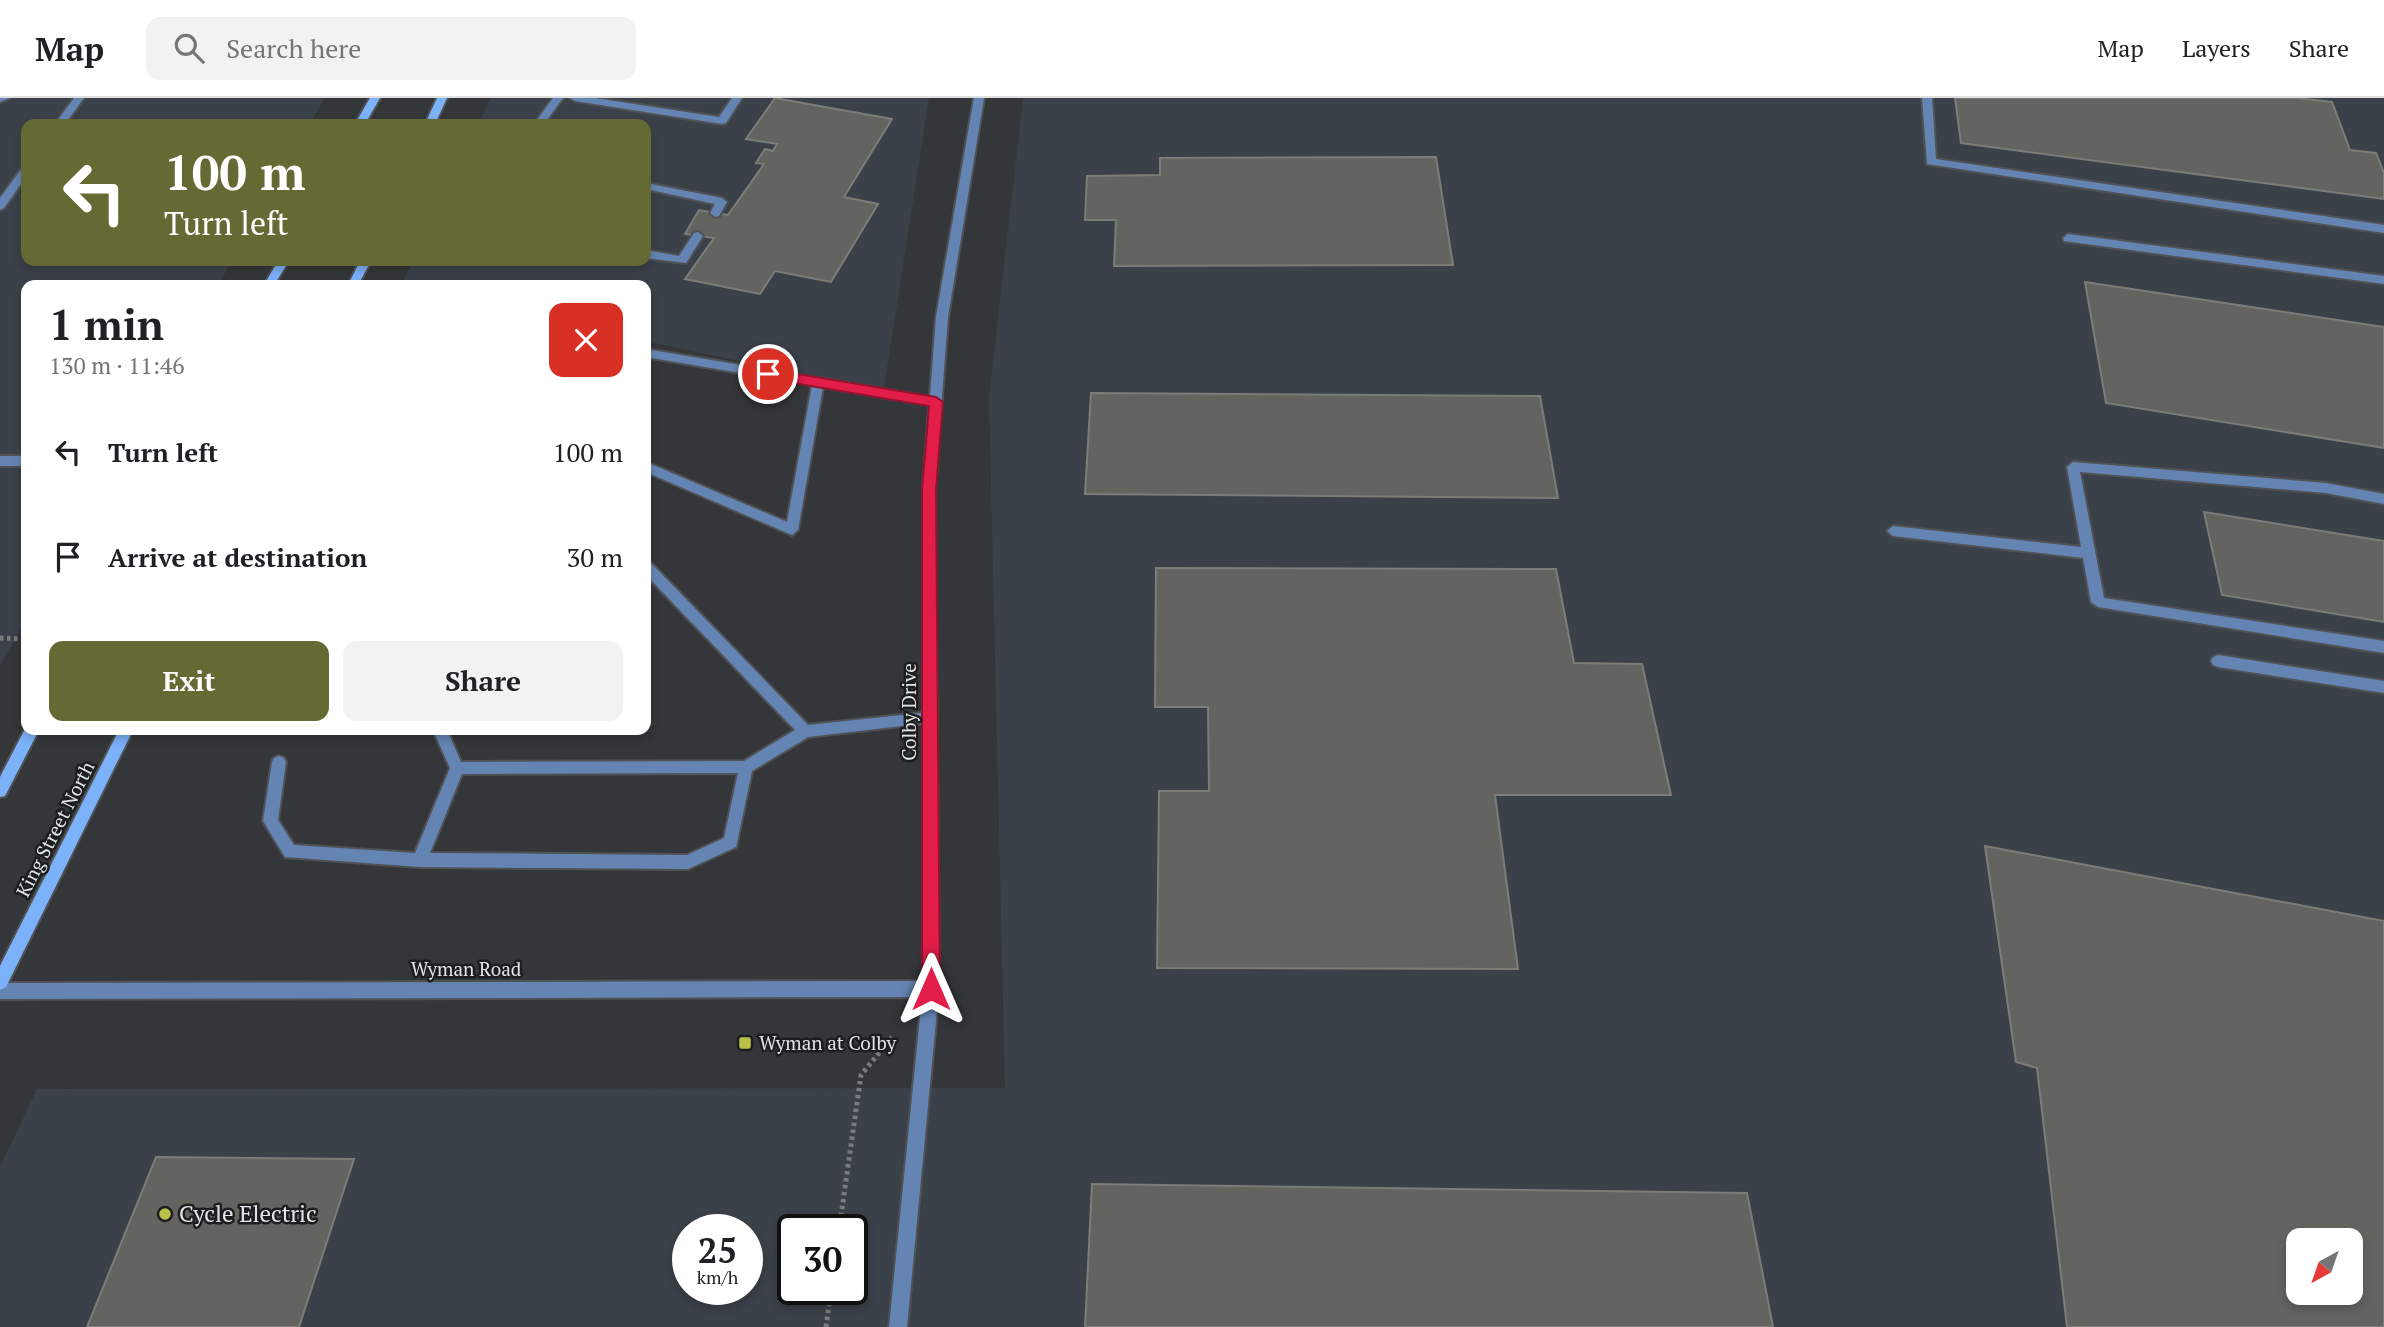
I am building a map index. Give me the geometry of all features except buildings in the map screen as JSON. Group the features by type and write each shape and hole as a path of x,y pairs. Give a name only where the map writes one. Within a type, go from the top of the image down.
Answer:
{"main road":[{"path":"363,119 375,98"},
{"path":"432,119 442,98"},
{"path":"0,792 29,735"},
{"name":"King Street North","path":"0,982 124,735"}],"street":[{"path":"64,119 79,98"},
{"path":"543,119 558,98"},
{"path":"575,98 722,121 737,98"},
{"name":"Colby Drive","path":"898,1327 931,989 929,490 942,317 979,98"},
{"path":"1927,98 1931,162 2384,229"},
{"path":"0,206 21,177"},
{"path":"651,187 722,202 715,213"},
{"path":"651,255 682,260 698,236"},
{"path":"2068,238 2384,279"},
{"path":"651,354 936,402"},
{"path":"651,469 792,530 818,383"},
{"path":"0,461 21,461"},
{"path":"2384,499 2326,488 2073,467 2098,603 2384,647"},
{"path":"1893,531 2088,553"},
{"path":"651,572 805,730"},
{"path":"2218,661 2384,687"},
{"path":"457,768 746,767 805,730 930,718"},
{"path":"420,860 457,768 442,735"},
{"path":"279,762 270,821 290,852 420,860 688,862 731,842 746,767"},
{"name":"Wyman Road","path":"0,990 931,989"}],"path":[{"path":"0,638 21,639"},
{"path":"841,1214 861,1075 896,1032"},
{"path":"826,1327 829,1305"}],"shaded area":[{"path":"0,98 325,98 313,119 21,119 21,266 229,266 221,280 21,280 21,629 0,666"},
{"path":"491,98 929,98 884,388 812,377 651,342 651,280 404,280 410,266 651,266 651,119 480,119"},
{"path":"1023,98 2384,98 2384,1327 0,1327 0,1167 37,1089 1005,1088 989,399"}],"place":[{"name":"Wyman at Colby","path":"745,1043"},
{"name":"Cycle Electric","path":"165,1214"}],"route":[{"path":"768,374 936,402 929,490 931,989"}]}
